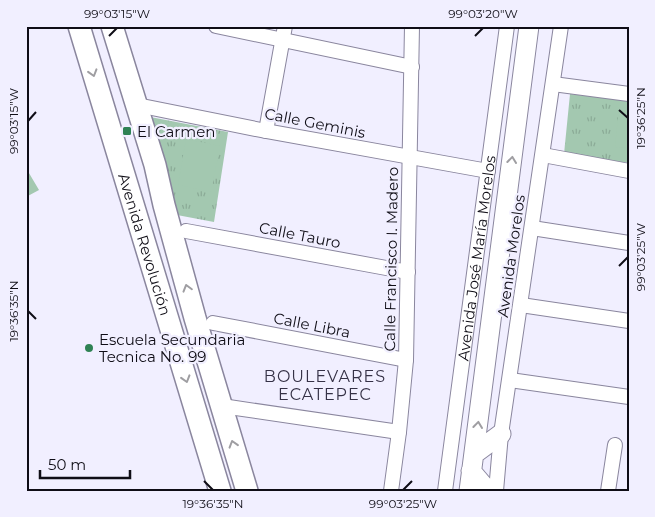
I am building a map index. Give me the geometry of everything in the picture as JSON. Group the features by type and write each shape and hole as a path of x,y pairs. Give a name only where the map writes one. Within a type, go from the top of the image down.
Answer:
{"main road":[{"name":"Avenida Revolución","path":"79,26 220,491"},
{"name":"Avenida Revolución","path":"112,26 137,105 247,491"},
{"name":"Avenida José María Morelos","path":"469,491 529,26"},
{"path":"488,491 473,462 501,434"}],"street":[{"path":"216,26 283,33 412,67"},
{"name":"Calle Francisco I. Madero","path":"391,491 406,360 412,26"},
{"name":"Avenida José María Morelos","path":"445,491 507,26"},
{"name":"Avenida Morelos","path":"496,491 501,434 561,26"},
{"path":"266,131 283,33"},
{"path":"553,84 629,94"},
{"name":"Calle Geminis","path":"137,105 266,131 488,171"},
{"path":"543,155 629,171"},
{"path":"532,228 629,243"},
{"name":"Calle Tauro","path":"186,231 408,272"},
{"path":"521,305 629,320"},
{"name":"Calle Libra","path":"213,322 406,360"},
{"path":"510,380 629,397"},
{"path":"222,406 399,432"},
{"path":"608,491 615,445"}],"green space":[{"path":"570,94 629,101 629,163 564,154"},
{"path":"619,107 629,108 629,148 615,147"},
{"path":"145,116 228,132 214,222 177,215"},
{"path":"186,139 220,146 211,192 178,185"},
{"path":"26,168 39,190 26,197"}],"place":[{"name":"El Carmen","path":"127,131"},
{"name":"Escuela Secundaria Tecnica No. 99","path":"89,348"}],"district":[{"name":"BOULEVARES ECATEPEC","path":"325,385"}]}
